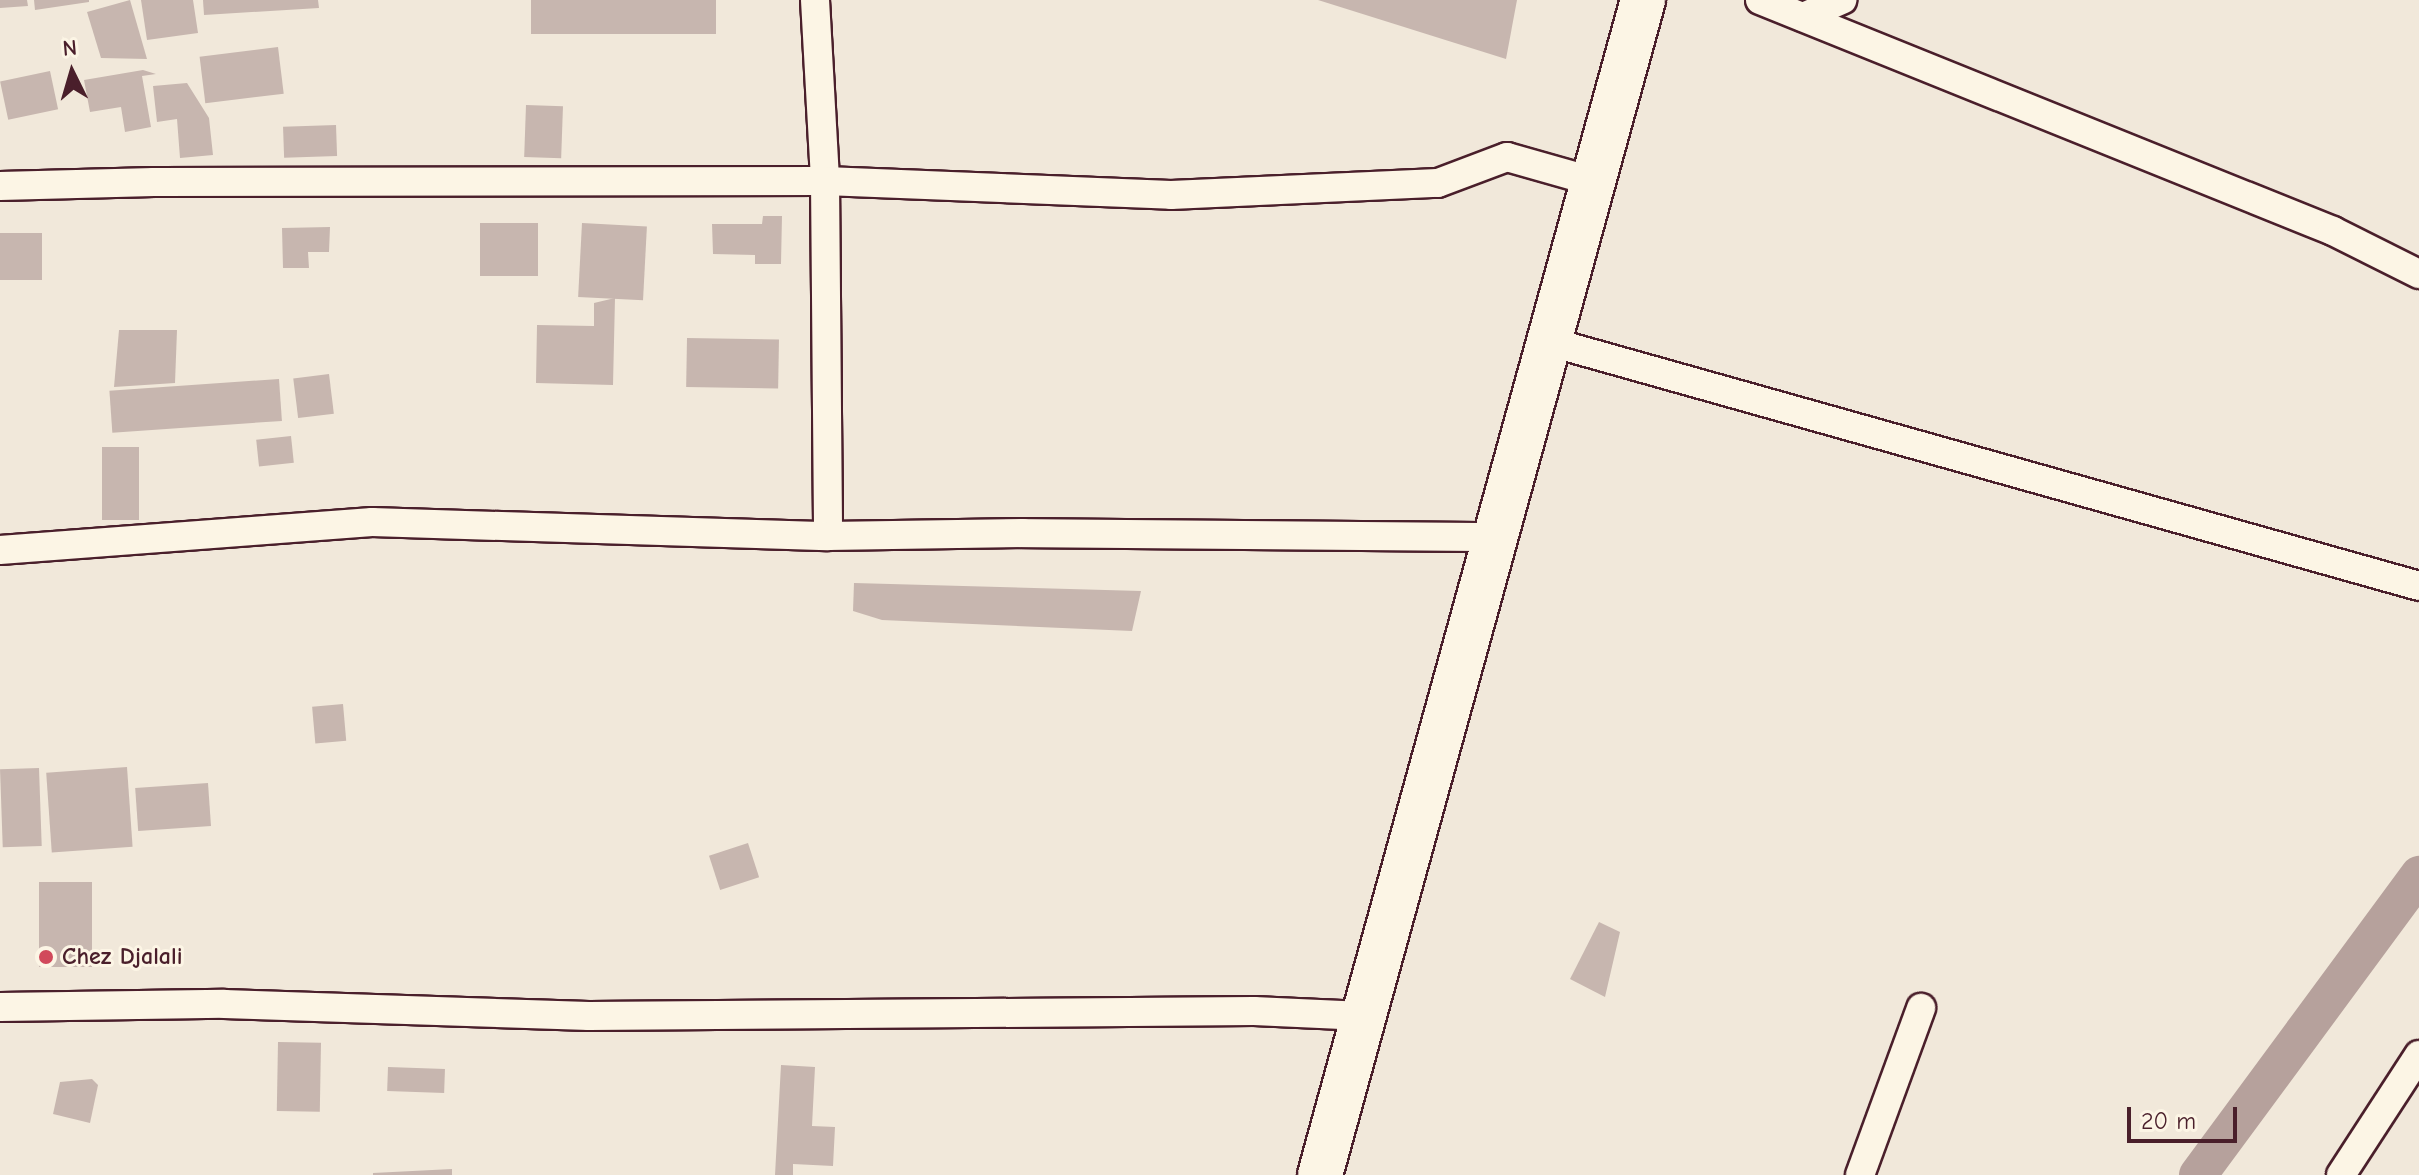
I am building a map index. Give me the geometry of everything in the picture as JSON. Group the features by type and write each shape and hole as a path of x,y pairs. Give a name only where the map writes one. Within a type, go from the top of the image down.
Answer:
{"highway":[{"path":"1320,1175 1643,0"}],"street":[{"path":"815,0 825,181 828,536"},
{"path":"1760,0 2333,231 2419,274"},
{"path":"1803,17 1842,0"},
{"path":"0,186 185,182 825,181 1171,195 1438,183 1507,157 1592,181"},
{"path":"1547,341 2419,586"},
{"path":"0,550 372,522 828,536 1023,533 1494,537"},
{"path":"0,1007 224,1004 589,1016 1224,1011 1364,1016"},
{"path":"1860,1175 1921,1008"},
{"path":"2341,1175 2419,1055"}],"building":[{"path":"0,0 27,0 28,6 0,8"},
{"path":"34,0 89,0 89,2 35,10"},
{"path":"130,0 147,59 101,58 87,12"},
{"path":"141,0 193,0 198,33 147,40"},
{"path":"203,0 318,0 319,8 204,15"},
{"path":"531,0 716,0 716,34 531,34"},
{"path":"1318,0 1517,0 1506,59"},
{"path":"278,47 284,94 205,103 200,57"},
{"path":"143,70 156,74 142,76 151,127 125,132 121,107 90,112 84,80"},
{"path":"50,71 58,109 8,120 0,82"},
{"path":"187,83 209,118 213,155 180,158 177,119 157,122 153,86"},
{"path":"526,105 563,106 561,158 524,157"},
{"path":"336,125 337,156 284,158 283,127"},
{"path":"763,216 782,216 781,264 755,264 755,255 713,254 712,224 762,224"},
{"path":"480,223 538,223 538,276 480,276"},
{"path":"582,223 647,226 643,300 578,297"},
{"path":"330,227 329,252 308,252 309,268 283,268 282,228"},
{"path":"0,233 42,233 42,280 0,280"},
{"path":"615,298 613,385 536,383 537,325 594,326 594,303"},
{"path":"119,330 177,330 175,383 114,387"},
{"path":"687,338 779,340 778,389 686,387"},
{"path":"329,374 334,414 298,418 293,378"},
{"path":"279,379 282,421 112,433 109,391"},
{"path":"291,436 294,463 259,467 256,440"},
{"path":"102,447 139,447 139,520 102,520"},
{"path":"854,583 1141,591 1132,631 882,620 853,611"},
{"path":"343,704 346,741 315,744 312,707"},
{"path":"127,767 133,847 52,852 46,773"},
{"path":"39,768 42,846 3,847 0,769"},
{"path":"208,783 211,826 138,831 135,788"},
{"path":"748,843 759,877 720,890 709,856"},
{"path":"39,882 92,882 92,967 39,967"},
{"path":"1599,922 1620,932 1605,997 1570,979"},
{"path":"278,1042 321,1043 320,1112 277,1111"},
{"path":"781,1065 815,1067 812,1126 835,1127 833,1166 793,1164 793,1175 775,1175"},
{"path":"388,1067 445,1069 444,1093 387,1091"},
{"path":"92,1079 98,1085 90,1123 53,1114 60,1082"},
{"path":"452,1169 452,1175 373,1175 373,1173"}],"waterway":[{"path":"2198,1175 2419,875"}],"place":[{"name":"Chez Djalali","path":"46,957"}]}
